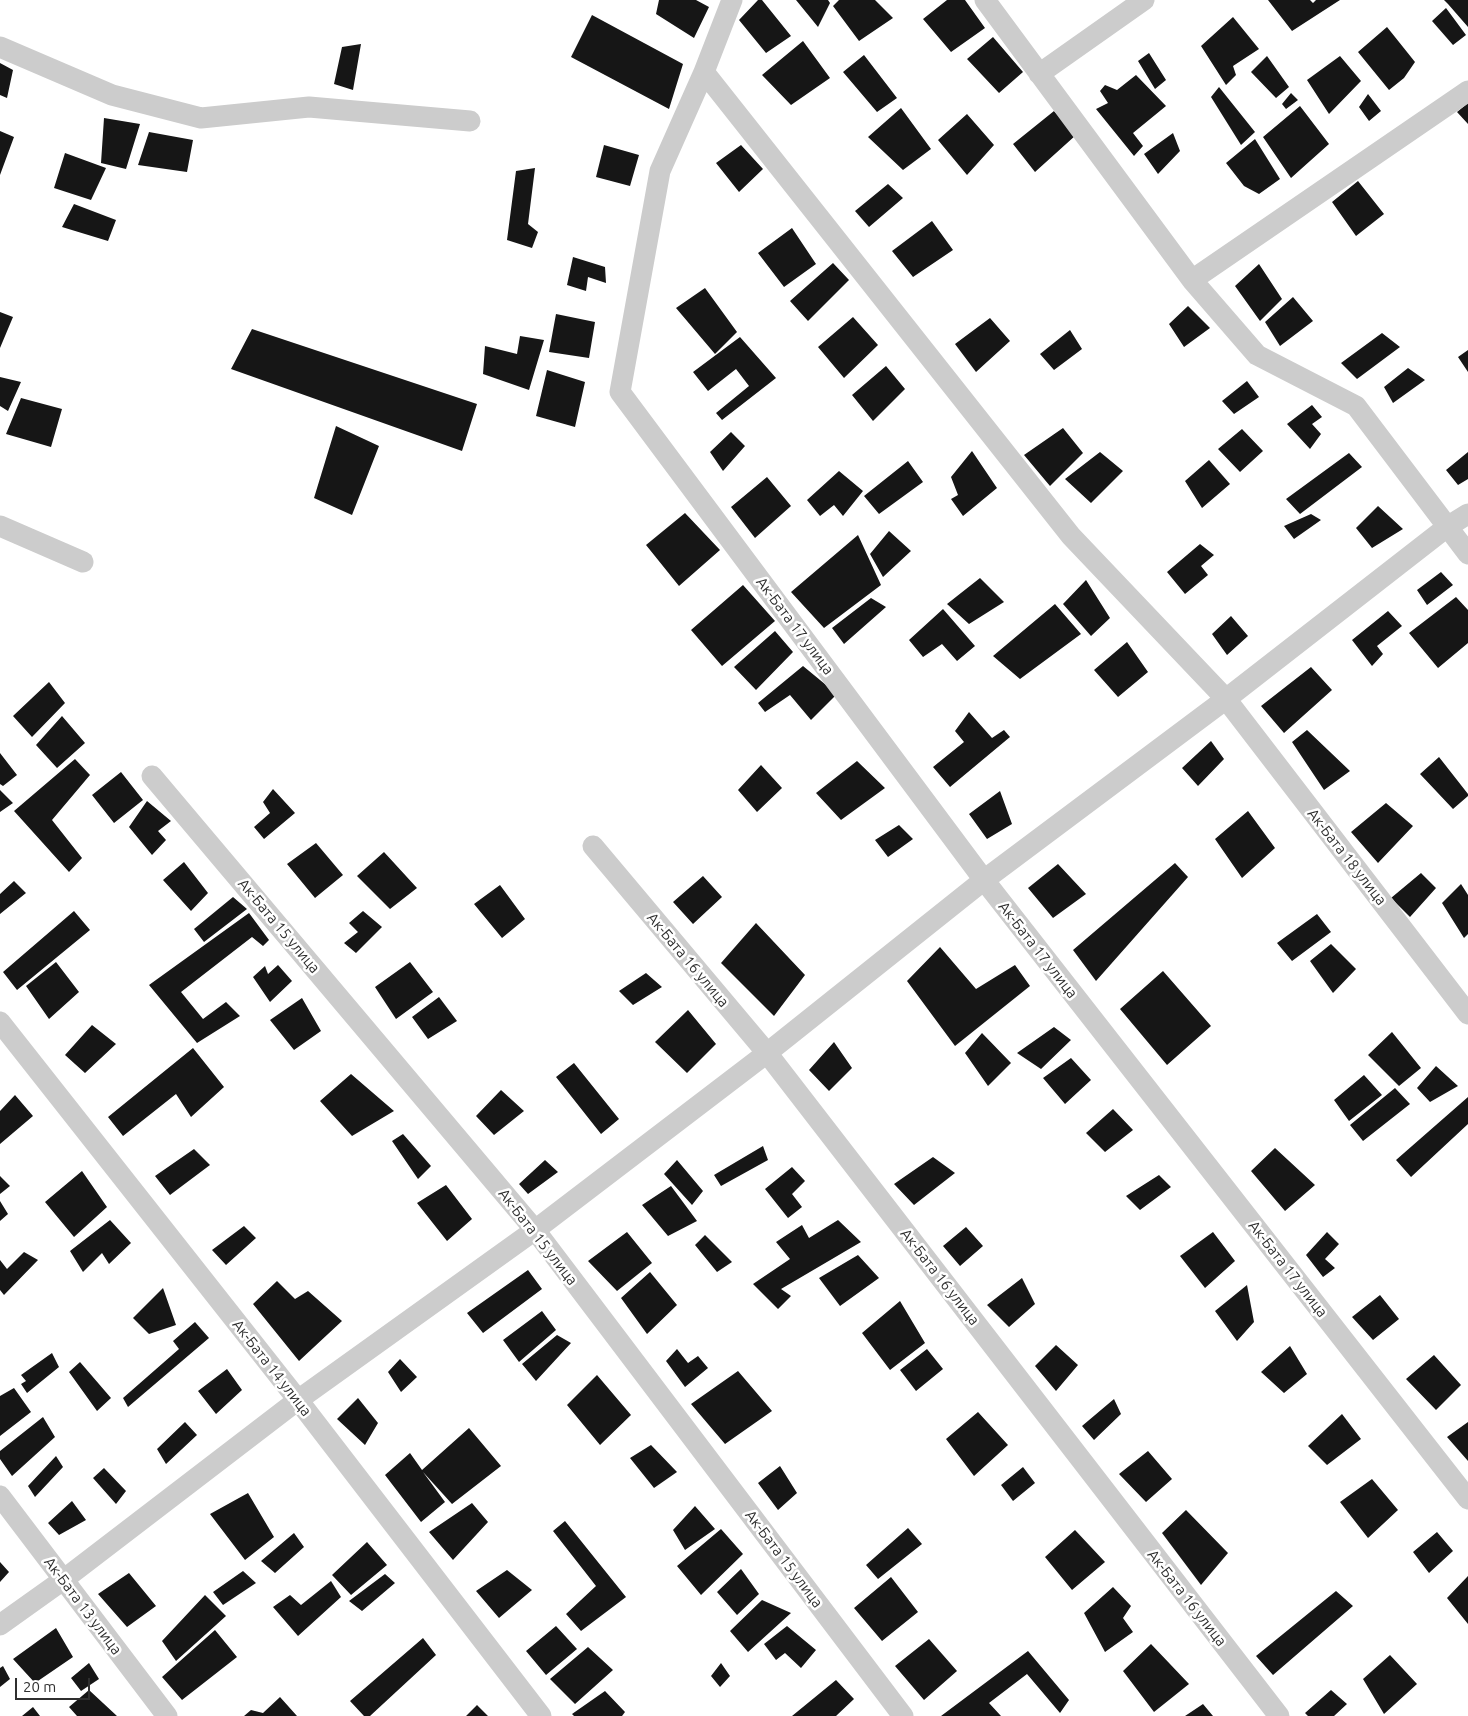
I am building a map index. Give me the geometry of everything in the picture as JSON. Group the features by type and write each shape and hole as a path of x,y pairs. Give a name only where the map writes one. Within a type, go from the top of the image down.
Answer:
{"street":[{"path":"704,72 732,0"},
{"path":"985,0 1192,280 1257,355 1356,406 1468,554"},
{"path":"1039,74 1144,0"},
{"path":"0,47 112,95 201,118 309,107 470,121"},
{"name":"Ак-Бата 17 улица","path":"704,72 660,171 620,392 984,880 1468,1499"},
{"name":"Ак-Бата 18 улица","path":"704,72 1071,536 1226,699 1468,1014"},
{"path":"1192,280 1468,91"},
{"path":"0,1626 298,1400 535,1230 767,1053 984,880 1226,699 1447,527 1468,514"},
{"path":"0,526 83,562"},
{"name":"Ак-Бата 15 улица","path":"152,776 535,1230 903,1716"},
{"name":"Ак-Бата 16 улица","path":"593,846 767,1053 1279,1716"},
{"name":"Ак-Бата 14 улица","path":"0,1022 298,1400 541,1716"},
{"name":"Ак-Бата 13 улица","path":"0,1496 167,1716"}],"building":[{"path":"659,0 696,0 709,7 694,38 656,14"},
{"path":"758,0 762,0 791,36 766,53 739,20"},
{"path":"796,0 828,0 830,3 818,27"},
{"path":"839,0 875,0 893,18 859,41 833,6"},
{"path":"947,0 965,0 985,28 951,52 923,19"},
{"path":"1268,0 1310,0 1313,3 1316,0 1340,0 1292,31"},
{"path":"1444,0 1468,0 1468,27 1448,4"},
{"path":"1446,8 1466,35 1453,45 1432,21"},
{"path":"592,15 683,64 669,109 571,57"},
{"path":"1233,17 1259,49 1233,66 1236,75 1226,85 1201,46"},
{"path":"1387,27 1415,62 1404,78 1389,90 1358,52"},
{"path":"993,37 1023,72 999,93 967,59"},
{"path":"803,41 830,78 791,105 762,75"},
{"path":"361,44 353,90 334,84 342,47"},
{"path":"1149,53 1166,80 1155,89 1138,61"},
{"path":"864,55 897,98 877,112 843,72"},
{"path":"1267,56 1289,87 1276,98 1251,72"},
{"path":"1340,56 1361,81 1329,114 1307,80"},
{"path":"0,63 13,70 7,98 0,95"},
{"path":"1136,75 1166,106 1133,133 1143,146 1134,156 1096,109 1108,103 1100,91 1105,85 1117,90"},
{"path":"1219,87 1255,132 1241,145 1211,97"},
{"path":"1291,93 1298,100 1286,109 1282,104"},
{"path":"1368,94 1381,111 1369,121 1359,107"},
{"path":"1468,103 1468,124 1457,112"},
{"path":"1300,106 1329,144 1291,178 1263,137"},
{"path":"901,108 931,149 903,170 868,137"},
{"path":"1054,111 1076,135 1035,172 1013,144"},
{"path":"967,114 994,145 967,175 938,140"},
{"path":"104,118 140,124 126,169 101,163"},
{"path":"0,131 14,137 0,175"},
{"path":"149,132 193,140 187,172 138,165"},
{"path":"1173,133 1180,151 1158,174 1144,154"},
{"path":"1255,139 1280,179 1259,194 1244,186 1226,163"},
{"path":"604,145 639,155 630,186 596,177"},
{"path":"741,145 763,169 739,192 716,163"},
{"path":"65,153 106,168 91,200 54,188"},
{"path":"535,168 528,224 538,232 532,248 507,240 516,171"},
{"path":"1358,181 1384,214 1356,236 1332,202"},
{"path":"888,184 903,198 869,227 855,211"},
{"path":"74,204 116,220 108,241 62,227"},
{"path":"932,221 953,250 913,277 892,251"},
{"path":"792,228 816,264 784,287 758,253"},
{"path":"573,257 605,267 606,283 588,277 586,291 567,285"},
{"path":"833,263 849,280 808,321 790,301"},
{"path":"1259,264 1282,299 1260,321 1235,286"},
{"path":"705,288 737,332 715,354 676,308"},
{"path":"1293,297 1313,321 1280,346 1265,322"},
{"path":"1188,306 1210,328 1184,347 1169,324"},
{"path":"0,312 13,317 0,348"},
{"path":"556,314 595,322 589,358 549,352"},
{"path":"853,317 878,345 844,378 818,347"},
{"path":"990,318 1010,341 976,372 955,344"},
{"path":"252,329 477,404 462,451 231,369"},
{"path":"1070,330 1082,349 1054,370 1040,354"},
{"path":"1382,333 1400,347 1357,379 1341,363"},
{"path":"520,336 544,340 529,390 483,374 485,346 517,354"},
{"path":"740,337 776,378 722,420 716,413 749,386 736,369 708,391 693,372"},
{"path":"1468,350 1468,372 1458,357"},
{"path":"886,366 905,389 873,421 852,395"},
{"path":"1408,368 1425,380 1393,403 1384,387"},
{"path":"547,370 585,382 575,427 536,416"},
{"path":"0,377 21,382 8,411 0,406"},
{"path":"1247,381 1259,397 1234,414 1222,401"},
{"path":"21,398 62,409 51,447 6,434"},
{"path":"1312,405 1322,417 1312,424 1321,434 1310,449 1287,424"},
{"path":"336,426 379,446 352,515 314,498"},
{"path":"1063,428 1083,453 1050,486 1024,455"},
{"path":"1242,429 1263,451 1240,472 1218,449"},
{"path":"731,432 745,446 723,471 710,452"},
{"path":"972,451 997,488 963,516 951,499 958,495 951,477"},
{"path":"1100,452 1123,471 1091,503 1065,479"},
{"path":"1468,452 1468,479 1458,485 1446,470"},
{"path":"1349,453 1362,467 1300,514 1286,499"},
{"path":"1209,460 1230,484 1202,508 1185,481"},
{"path":"908,461 923,482 879,514 864,496"},
{"path":"839,471 863,491 843,516 834,505 820,516 807,500"},
{"path":"767,477 791,506 755,538 731,507"},
{"path":"1378,506 1403,529 1372,548 1356,528"},
{"path":"685,513 720,550 679,586 646,545"},
{"path":"1311,514 1321,520 1294,539 1284,526"},
{"path":"889,531 911,551 883,577 870,554"},
{"path":"858,535 881,585 824,628 791,592"},
{"path":"1200,544 1214,555 1201,566 1208,575 1185,594 1167,572"},
{"path":"1441,572 1453,585 1427,605 1417,590"},
{"path":"980,578 1004,602 969,624 947,604"},
{"path":"1086,580 1110,618 1091,636 1063,604"},
{"path":"743,585 775,621 722,666 691,630"},
{"path":"1456,597 1468,610 1468,643 1438,668 1409,633"},
{"path":"871,598 886,607 844,644 832,628"},
{"path":"1055,604 1081,634 1020,679 993,656"},
{"path":"943,609 975,646 957,661 942,644 923,657 909,640"},
{"path":"1388,611 1402,626 1377,646 1383,654 1372,666 1352,640"},
{"path":"1231,616 1248,636 1227,655 1212,634"},
{"path":"775,631 793,652 756,690 734,667"},
{"path":"1127,642 1148,672 1118,697 1094,670"},
{"path":"803,666 837,694 811,720 790,695 765,712 758,703"},
{"path":"1311,667 1332,690 1284,733 1261,706"},
{"path":"49,682 65,703 32,737 13,716"},
{"path":"969,712 992,738 1004,730 1010,737 950,787 933,767 964,742 955,731"},
{"path":"62,716 85,743 57,768 36,745"},
{"path":"1307,730 1350,771 1324,790 1292,742"},
{"path":"1211,741 1224,759 1198,786 1182,768"},
{"path":"0,753 17,775 3,786 0,784"},
{"path":"1439,757 1468,794 1453,809 1420,774"},
{"path":"75,759 90,775 52,820 82,858 69,872 14,811"},
{"path":"857,761 885,788 841,820 816,793"},
{"path":"761,765 782,788 757,812 738,790"},
{"path":"121,772 143,800 114,823 92,795"},
{"path":"273,789 295,813 264,839 254,827 270,813 263,802"},
{"path":"0,790 13,803 0,812"},
{"path":"1000,791 1012,824 987,839 969,814"},
{"path":"147,801 171,821 158,831 166,840 152,855 129,827"},
{"path":"1386,803 1413,826 1378,863 1351,832"},
{"path":"1248,811 1275,848 1242,878 1215,839"},
{"path":"899,825 913,839 888,857 875,840"},
{"path":"316,843 343,875 315,898 287,864"},
{"path":"384,852 417,888 390,909 357,876"},
{"path":"184,862 208,893 191,911 163,880"},
{"path":"1175,863 1188,877 1096,981 1073,950"},
{"path":"1058,864 1086,894 1053,918 1028,888"},
{"path":"1421,873 1436,888 1410,917 1391,898"},
{"path":"703,876 722,897 693,924 673,902"},
{"path":"14,881 26,893 0,914 0,894"},
{"path":"1461,884 1468,895 1468,934 1464,938 1442,903"},
{"path":"500,885 525,919 502,938 474,904"},
{"path":"233,897 247,909 204,942 194,929"},
{"path":"74,911 90,930 17,990 3,972"},
{"path":"363,911 382,927 356,953 344,943 358,932 349,923"},
{"path":"249,913 269,940 263,946 252,937 181,992 203,1019 226,1002 240,1016 197,1043 149,985"},
{"path":"1317,914 1331,932 1292,961 1277,943"},
{"path":"756,923 805,975 774,1016 721,963"},
{"path":"1331,944 1356,969 1333,993 1310,961"},
{"path":"940,947 976,989 1015,965 1030,986 955,1046 907,981"},
{"path":"56,962 79,992 49,1019 26,986"},
{"path":"410,962 433,992 396,1019 375,987"},
{"path":"278,965 292,981 270,1002 253,977 265,966 268,974"},
{"path":"1163,971 1211,1026 1167,1065 1120,1009"},
{"path":"646,973 662,987 633,1005 619,991"},
{"path":"439,997 457,1021 428,1039 412,1017"},
{"path":"302,998 321,1031 294,1050 270,1020"},
{"path":"688,1010 716,1044 687,1073 655,1042"},
{"path":"92,1025 116,1044 85,1073 65,1055"},
{"path":"1054,1027 1071,1040 1041,1069 1017,1053"},
{"path":"1392,1032 1421,1068 1399,1086 1368,1055"},
{"path":"982,1033 1011,1063 988,1086 965,1053"},
{"path":"834,1042 852,1068 829,1091 809,1070"},
{"path":"193,1048 224,1087 191,1117 176,1094 123,1136 108,1117"},
{"path":"1071,1058 1091,1080 1065,1104 1043,1078"},
{"path":"574,1063 619,1119 601,1134 556,1077"},
{"path":"1436,1066 1458,1086 1430,1102 1417,1088"},
{"path":"351,1074 394,1111 352,1136 320,1101"},
{"path":"1364,1075 1382,1095 1349,1121 1334,1100"},
{"path":"1395,1088 1410,1104 1363,1141 1350,1125"},
{"path":"501,1090 524,1111 494,1135 476,1116"},
{"path":"15,1095 33,1116 0,1144 0,1111"},
{"path":"1468,1097 1468,1124 1411,1177 1396,1160"},
{"path":"1113,1109 1133,1130 1105,1152 1086,1133"},
{"path":"403,1134 431,1166 418,1179 392,1141"},
{"path":"763,1146 768,1160 721,1186 714,1175"},
{"path":"1275,1148 1315,1185 1285,1211 1251,1171"},
{"path":"194,1149 210,1165 170,1195 155,1176"},
{"path":"933,1157 955,1173 914,1205 894,1184"},
{"path":"545,1160 558,1172 528,1194 519,1184"},
{"path":"677,1160 703,1191 692,1205 664,1174"},
{"path":"792,1167 805,1181 792,1194 802,1207 788,1218 765,1189"},
{"path":"82,1171 107,1207 74,1237 45,1202"},
{"path":"1159,1175 1171,1187 1140,1210 1126,1196"},
{"path":"0,1176 10,1186 0,1194"},
{"path":"446,1185 472,1219 447,1241 417,1203"},
{"path":"671,1186 697,1221 668,1236 642,1205"},
{"path":"0,1201 8,1214 0,1221"},
{"path":"110,1220 131,1243 109,1264 102,1253 83,1272 70,1251"},
{"path":"838,1220 861,1242 781,1289 791,1296 778,1309 753,1284 790,1259 776,1242 802,1225 809,1238"},
{"path":"244,1226 256,1238 226,1265 212,1250"},
{"path":"966,1227 983,1246 960,1266 943,1246"},
{"path":"627,1232 652,1263 617,1291 588,1261"},
{"path":"1213,1232 1235,1261 1205,1288 1180,1256"},
{"path":"1327,1232 1339,1244 1325,1259 1335,1268 1323,1277 1306,1255"},
{"path":"705,1235 732,1262 717,1272 695,1245"},
{"path":"24,1252 38,1260 4,1295 0,1290 0,1260 7,1269"},
{"path":"858,1255 879,1278 840,1306 819,1278"},
{"path":"528,1270 542,1289 483,1333 467,1313"},
{"path":"650,1272 677,1305 647,1334 621,1298"},
{"path":"1022,1278 1035,1304 1009,1327 987,1305"},
{"path":"277,1281 295,1299 308,1291 342,1321 299,1361 253,1304"},
{"path":"1247,1285 1254,1322 1237,1341 1215,1311"},
{"path":"163,1288 176,1325 149,1334 133,1318"},
{"path":"1380,1295 1399,1319 1373,1340 1352,1317"},
{"path":"900,1301 925,1343 890,1370 862,1333"},
{"path":"542,1311 556,1330 519,1362 503,1340"},
{"path":"195,1322 209,1338 128,1407 123,1398 179,1349 173,1341"},
{"path":"557,1335 571,1343 536,1381 522,1364"},
{"path":"1056,1345 1078,1365 1056,1391 1035,1366"},
{"path":"1290,1346 1307,1374 1284,1393 1261,1372"},
{"path":"677,1349 688,1363 698,1356 708,1368 685,1387 666,1361"},
{"path":"927,1349 943,1369 916,1391 900,1370"},
{"path":"52,1353 59,1367 27,1393 21,1384 26,1381 21,1375"},
{"path":"1434,1355 1461,1385 1436,1410 1406,1379"},
{"path":"400,1359 417,1377 401,1392 388,1372"},
{"path":"80,1362 111,1398 97,1411 69,1372"},
{"path":"227,1369 242,1390 216,1414 198,1391"},
{"path":"738,1371 772,1411 725,1444 691,1404"},
{"path":"597,1375 631,1415 600,1445 567,1405"},
{"path":"14,1388 31,1412 0,1436 0,1396"},
{"path":"358,1398 378,1423 365,1445 337,1419"},
{"path":"1114,1399 1121,1414 1094,1440 1082,1426"},
{"path":"978,1412 1008,1445 974,1476 946,1439"},
{"path":"1342,1414 1361,1439 1327,1465 1308,1446"},
{"path":"43,1417 55,1437 12,1476 0,1459 0,1451"},
{"path":"185,1422 197,1435 166,1464 157,1449"},
{"path":"1468,1422 1468,1461 1447,1437"},
{"path":"469,1428 501,1466 452,1504 423,1472 445,1502 421,1522 385,1475 410,1453 422,1470"},
{"path":"651,1445 677,1472 654,1488 630,1458"},
{"path":"1148,1451 1172,1479 1146,1502 1119,1474"},
{"path":"56,1456 63,1467 35,1497 28,1486"},
{"path":"780,1466 797,1493 778,1510 758,1483"},
{"path":"1023,1467 1035,1483 1013,1501 1001,1485"},
{"path":"104,1468 126,1491 116,1504 93,1478"},
{"path":"1372,1479 1398,1510 1368,1538 1340,1502"},
{"path":"248,1493 274,1537 245,1560 210,1514"},
{"path":"72,1501 86,1520 59,1535 48,1523"},
{"path":"472,1503 488,1522 453,1560 429,1532"},
{"path":"695,1506 715,1529 685,1550 673,1530"},
{"path":"1186,1510 1228,1553 1201,1585 1162,1533"},
{"path":"565,1521 626,1597 581,1631 566,1614 596,1586 553,1531"},
{"path":"908,1528 922,1544 878,1579 866,1565"},
{"path":"721,1529 743,1554 701,1595 677,1566"},
{"path":"1075,1530 1105,1562 1072,1590 1045,1557"},
{"path":"1437,1532 1453,1551 1429,1573 1413,1552"},
{"path":"294,1533 304,1547 275,1573 261,1561"},
{"path":"367,1542 387,1565 351,1595 332,1575"},
{"path":"0,1562 9,1572 0,1582"},
{"path":"741,1569 759,1594 737,1615 717,1592"},
{"path":"507,1570 532,1590 499,1618 476,1591"},
{"path":"243,1571 256,1583 223,1605 213,1592"},
{"path":"129,1573 156,1606 127,1627 98,1594"},
{"path":"385,1574 395,1583 362,1611 349,1601"},
{"path":"1468,1576 1468,1624 1447,1598"},
{"path":"891,1577 918,1612 882,1641 854,1608"},
{"path":"331,1581 341,1597 298,1636 273,1607 290,1595 301,1605"},
{"path":"1113,1587 1131,1606 1123,1618 1133,1632 1105,1652 1084,1613"},
{"path":"1336,1591 1353,1606 1273,1675 1256,1656"},
{"path":"205,1595 226,1616 176,1661 162,1641"},
{"path":"762,1600 791,1613 748,1652 730,1631"},
{"path":"556,1626 577,1649 546,1675 526,1651"},
{"path":"787,1626 816,1650 801,1668 785,1653 776,1660 764,1644"},
{"path":"56,1628 73,1657 35,1683 13,1659"},
{"path":"215,1630 237,1657 182,1700 162,1677"},
{"path":"423,1638 436,1655 370,1716 364,1716 350,1701"},
{"path":"929,1639 957,1671 924,1700 895,1666"},
{"path":"1151,1644 1189,1684 1154,1712 1123,1671"},
{"path":"588,1647 613,1670 575,1704 550,1679"},
{"path":"1028,1651 1069,1700 1060,1713 1027,1674 989,1703 1001,1716 941,1716"},
{"path":"1390,1655 1417,1684 1384,1714 1363,1679"},
{"path":"89,1663 99,1679 81,1691 71,1678"},
{"path":"721,1663 730,1676 720,1687 711,1676"},
{"path":"3,1666 10,1679 0,1687 0,1668"},
{"path":"836,1680 854,1699 836,1716 792,1716"},
{"path":"89,1690 117,1716 77,1716 69,1707"},
{"path":"1331,1690 1347,1704 1334,1716 1308,1716 1305,1713"},
{"path":"605,1691 625,1712 622,1716 574,1716 572,1714"},
{"path":"280,1697 297,1716 244,1716 251,1710 263,1713"},
{"path":"1203,1704 1213,1716 1185,1716"},
{"path":"477,1705 488,1716 466,1716"},
{"path":"33,1707 40,1716 22,1716"}]}
